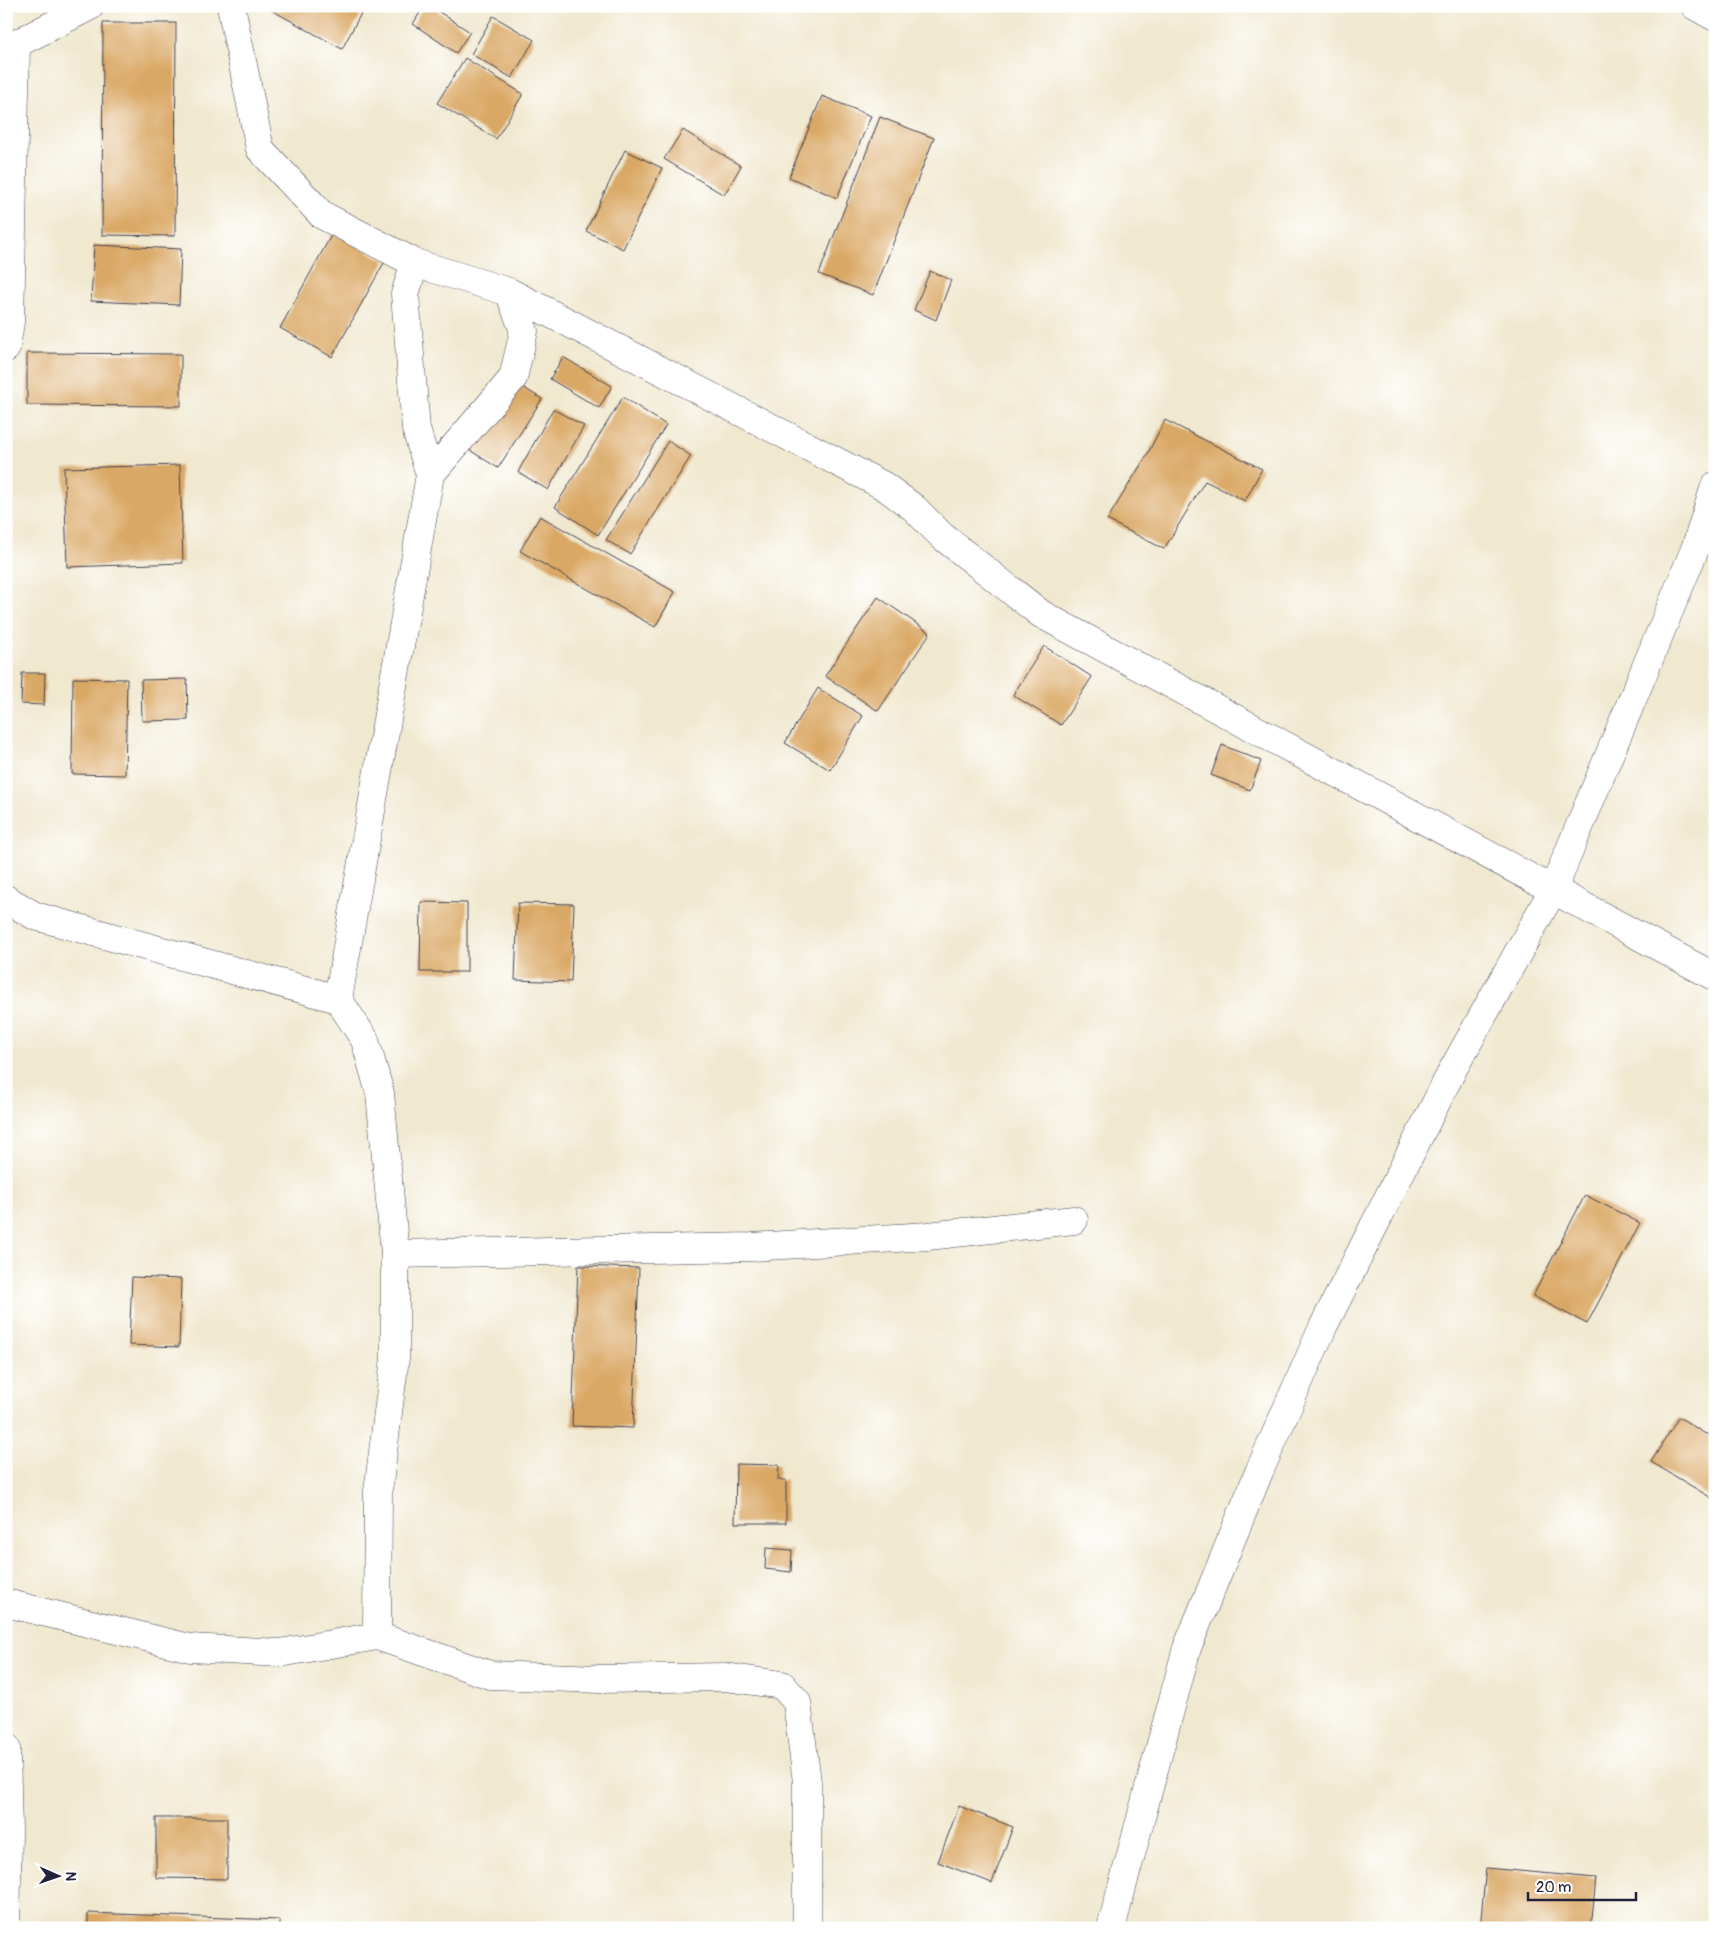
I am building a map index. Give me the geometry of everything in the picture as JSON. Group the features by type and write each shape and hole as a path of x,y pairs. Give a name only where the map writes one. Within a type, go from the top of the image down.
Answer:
{"street":[{"path":"6,348 10,322 11,41 90,6"},
{"path":"232,6 260,149 322,215 415,263 509,292 884,486 914,508 942,536 1041,614 1715,977"},
{"path":"1694,6 1715,17"},
{"path":"338,999 430,475 416,429 405,294 415,263"},
{"path":"430,475 513,378 524,331 509,292"},
{"path":"1111,1928 1187,1648 1259,1472 1323,1327 1452,1071 1553,890 1695,549 1715,486"},
{"path":"6,899 35,916 338,999 365,1040 380,1092 395,1254 395,1358 378,1491 377,1636"},
{"path":"395,1254 752,1247 928,1236 1074,1220"},
{"path":"6,1603 190,1648 280,1653 377,1636 490,1675 601,1679 725,1676 782,1685 796,1702 807,1782 807,1928"},
{"path":"6,1748 8,1831 6,1928"}],"building":[{"path":"264,6 365,6 342,49"},
{"path":"424,6 430,6 470,32 456,53 413,24"},
{"path":"493,16 534,40 512,78 471,54"},
{"path":"103,23 176,23 175,236 102,235"},
{"path":"465,58 523,94 496,139 437,103"},
{"path":"822,96 871,116 837,198 789,177"},
{"path":"880,117 934,138 873,295 819,274"},
{"path":"683,130 741,166 724,195 664,159"},
{"path":"625,150 662,168 623,249 586,231"},
{"path":"333,232 385,261 332,357 280,328"},
{"path":"94,245 181,249 179,305 91,301"},
{"path":"930,271 951,280 936,320 914,310"},
{"path":"27,353 181,354 181,406 27,405"},
{"path":"563,357 612,386 599,408 550,379"},
{"path":"511,380 542,399 498,468 468,449"},
{"path":"623,397 666,425 598,535 555,507"},
{"path":"553,409 584,426 548,490 518,472"},
{"path":"1165,420 1262,469 1245,501 1205,481 1164,549 1107,520 1147,455"},
{"path":"668,441 691,456 630,554 606,540"},
{"path":"180,465 183,563 67,567 64,468"},
{"path":"540,516 675,592 655,627 520,551"},
{"path":"878,597 930,633 878,711 825,676"},
{"path":"1044,646 1092,677 1061,725 1013,695"},
{"path":"22,673 45,673 44,705 21,704"},
{"path":"73,678 127,679 125,775 72,774"},
{"path":"187,679 188,720 142,721 141,680"},
{"path":"818,688 863,716 830,770 785,743"},
{"path":"1222,745 1261,761 1250,790 1211,775"},
{"path":"421,902 467,903 467,972 420,972"},
{"path":"518,903 574,904 571,982 515,980"},
{"path":"1585,1195 1640,1223 1587,1324 1533,1296"},
{"path":"578,1266 639,1268 633,1428 572,1426"},
{"path":"132,1277 181,1279 179,1347 129,1345"},
{"path":"1679,1417 1715,1440 1715,1500 1651,1462"},
{"path":"736,1464 779,1465 778,1480 786,1480 786,1523 735,1523"},
{"path":"766,1548 792,1550 791,1572 765,1569"},
{"path":"959,1806 1013,1827 992,1883 938,1862"},
{"path":"156,1818 227,1818 227,1879 156,1878"},
{"path":"1486,1868 1596,1878 1591,1928 1480,1928"},
{"path":"88,1913 280,1920 280,1928 88,1928"}]}
